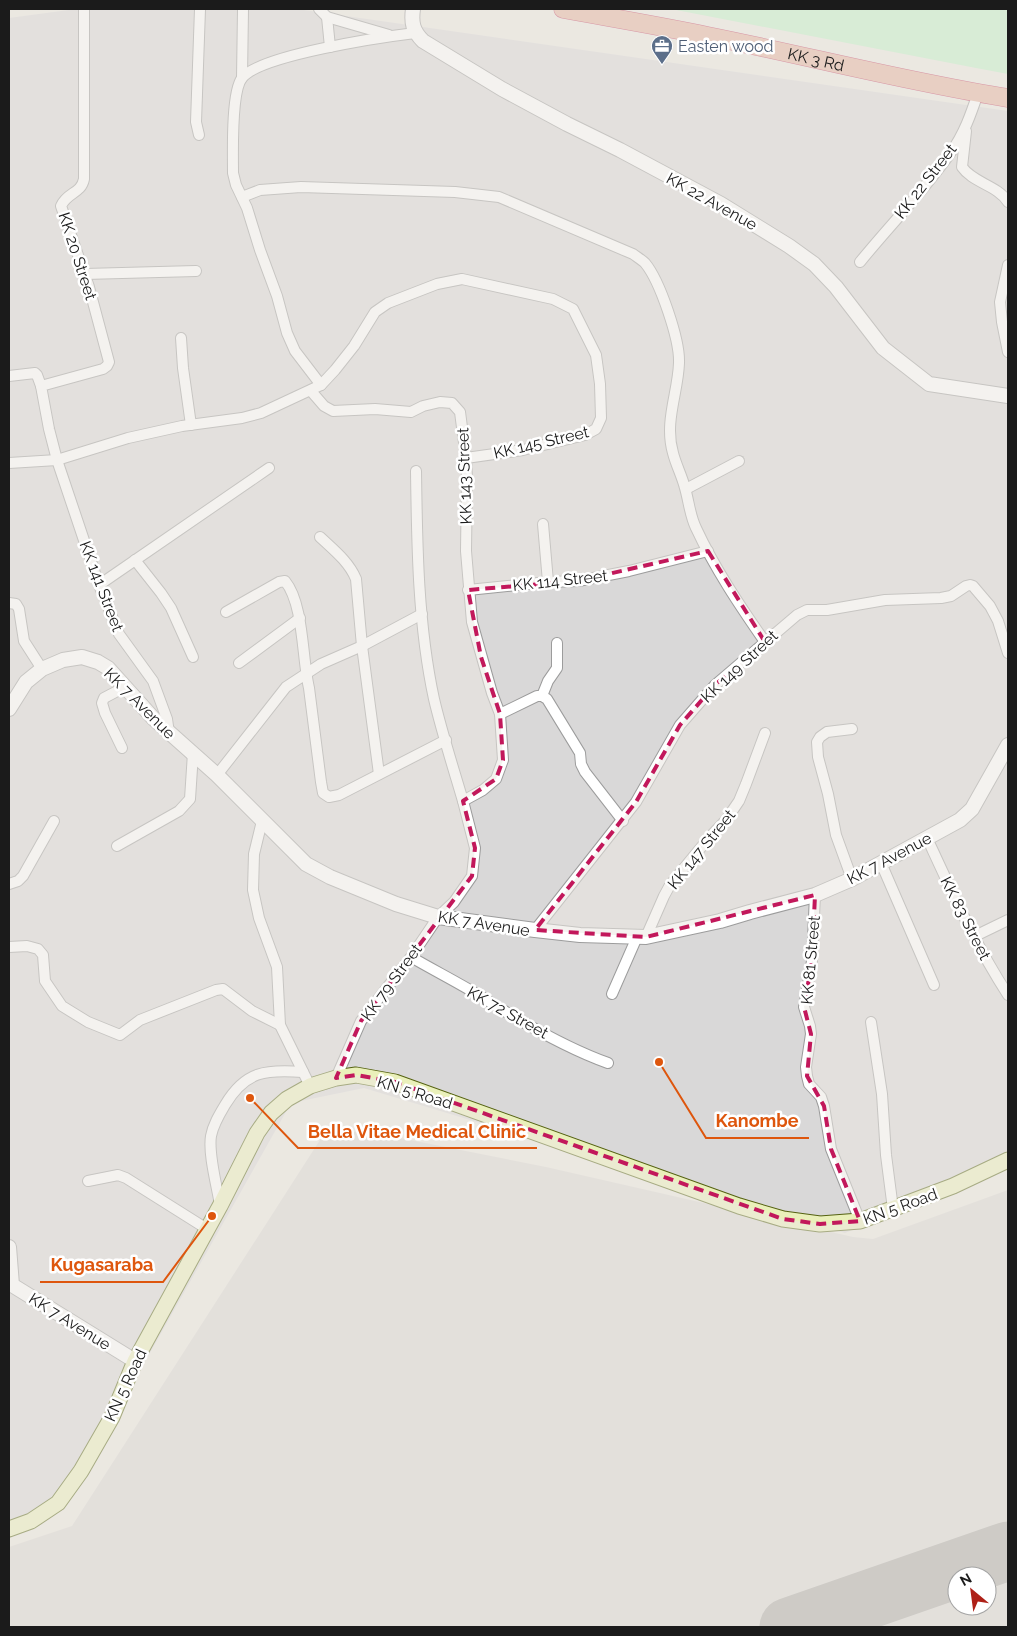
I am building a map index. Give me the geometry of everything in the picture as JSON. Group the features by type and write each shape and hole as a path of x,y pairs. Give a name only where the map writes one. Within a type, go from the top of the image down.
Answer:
{"highway":[{"name":"KK 3 Rd","path":"563,9 709,36 1008,98"}],"main road":[{"name":"KN 5 Road","path":"9,1529 32,1521 58,1503 81,1471 112,1417 134,1361 220,1206 257,1133 271,1113 287,1099 310,1086 336,1078 356,1076 395,1082 739,1206 783,1219 820,1224 860,1221 953,1186 1008,1160"}],"street":[{"name":"KK 20 Street","path":"41,386 103,369 109,362 85,274 61,206 68,196 83,186 84,179 84,9"},
{"path":"200,9 196,122 200,135"},
{"path":"243,9 242,78 236,92 233,173 277,296 287,333 295,351 321,385"},
{"path":"319,9 327,17 393,36"},
{"path":"242,78 254,70 286,57 330,47 415,33 412,25 413,9"},
{"path":"327,17 330,47"},
{"name":"KK 22 Avenue","path":"415,33 423,41 502,89 721,204 789,246 814,264 836,287 883,348 929,384 1008,396"},
{"name":"KK 22 Street","path":"860,262 920,192 946,158 968,123 978,93"},
{"path":"968,123 962,167 966,173 1000,193 1008,202"},
{"path":"242,197 260,190 301,187 455,192 499,197 633,254 645,263 658,285 678,343 679,363 670,421 670,441 686,489 691,515 708,551 734,597 765,642"},
{"path":"1008,265 1000,302 1008,352"},
{"path":"85,274 196,270"},
{"name":"KK 145 Street","path":"311,391 321,385 335,370 354,346 375,312 388,304 437,284 462,280 553,299 573,309 596,356 600,384 601,418 596,429 585,435 523,450 466,458"},
{"path":"181,338 191,425"},
{"path":"9,376 35,373 37,375 57,460"},
{"path":"9,463 57,460 128,438 191,425 242,418 311,391"},
{"name":"KK 143 Street","path":"311,391 324,406 334,411 375,409 411,412 423,406 440,402 452,403 460,412 467,478 466,551 468,590 472,622 480,657 500,714 503,760 496,778 483,790 463,801"},
{"name":"KK 141 Street","path":"57,460 99,585 119,634 153,681 167,719 169,733"},
{"path":"686,489 739,461"},
{"path":"9,467 20,462"},
{"path":"99,585 269,468"},
{"path":"416,471 416,522 426,649 434,699 475,848 472,876 454,902 438,917"},
{"path":"543,524 548,582"},
{"path":"320,537 340,556 352,570 356,579 362,646 379,774"},
{"name":"KK 114 Street","path":"468,590 578,581 629,571 708,551"},
{"path":"135,560 171,608 193,657"},
{"path":"226,612 279,582 285,581 289,586 300,618 305,673 309,688 323,793 329,797 339,795 446,740"},
{"name":"KK 149 Street","path":"534,930 636,802 680,725 714,684 787,623 807,610 827,610 885,600 941,598 951,596 970,585 990,606 998,622 1008,653"},
{"path":"9,603 16,604 19,609 24,641 42,669"},
{"path":"216,775 286,687 321,664 362,646 422,614"},
{"path":"238,663 300,618"},
{"path":"542,696 548,681 557,668 557,643"},
{"name":"KK 7 Avenue","path":"9,708 26,682 42,669 62,660 82,657 98,662 306,864 330,877 396,904 438,917 580,935 641,937 712,923 816,895 852,879 960,820 972,809 1008,745"},
{"path":"122,748 102,703 104,698 125,687"},
{"path":"500,714 538,696 548,699 580,754 581,764 585,772 622,821"},
{"path":"852,729 827,732 817,742 818,757 836,835 852,879"},
{"name":"KK 147 Street","path":"641,937 670,885 726,820 738,801 765,733"},
{"path":"117,846 179,810 190,799 192,753"},
{"path":"262,821 254,854 253,890 259,918 276,967 280,1025 310,1086"},
{"path":"9,884 18,881 23,876 54,822"},
{"name":"KK 83 Street","path":"927,838 964,917 994,974 1008,995"},
{"path":"881,863 934,984"},
{"name":"KK 81 Street","path":"816,895 812,961 804,1000 804,1008 811,1034 806,1076 809,1084 821,1097 831,1149 860,1221"},
{"name":"KK 79 Street","path":"336,1078 361,1021 411,957 438,917"},
{"path":"975,936 1008,920"},
{"path":"612,994 641,937"},
{"path":"9,947 27,946 38,949 43,955 45,981 62,1006 88,1022 120,1035 140,1020 216,990 223,989 252,1011 280,1025"},
{"name":"KK 72 Street","path":"411,957 505,1012 591,1057 608,1063"},
{"path":"871,1022 882,1094 886,1155 893,1209"},
{"path":"220,1206 210,1138 216,1119 234,1089 249,1078 268,1071 303,1072"},
{"path":"88,1181 118,1176 126,1178 207,1229"},
{"name":"KK 7 Avenue","path":"9,1247 10,1287 134,1361"}],"highlighted area":[{"path":"708,551 765,642 715,685 680,725 636,802 535,930 646,937 815,895 812,961 804,1007 811,1034 807,1076 824,1106 831,1149 860,1221 820,1224 783,1219 395,1082 356,1075 336,1078 361,1021 472,876 475,848 463,801 496,779 503,760 500,714 481,657 468,590 578,581"}],"shaded area":[{"path":"76,9 297,9 1008,111 1008,1161 845,1233 364,1088 291,1103 63,1507 9,1526 9,18"},
{"path":"327,1129 385,1135 546,1167 853,1237 873,1239 1008,1190 1008,1627 9,1627 9,1547 72,1526"}],"green space":[{"path":"671,9 1008,9 1008,74 976,68"}],"runway":[{"path":"789,1627 1008,1551"}],"place":[{"name":"Easten wood","path":"662,65"},
{"name":"Kanombe","path":"659,1062"},
{"name":"Bella Vitae Medical Clinic","path":"250,1098"},
{"name":"Kugasaraba","path":"212,1216"}]}
